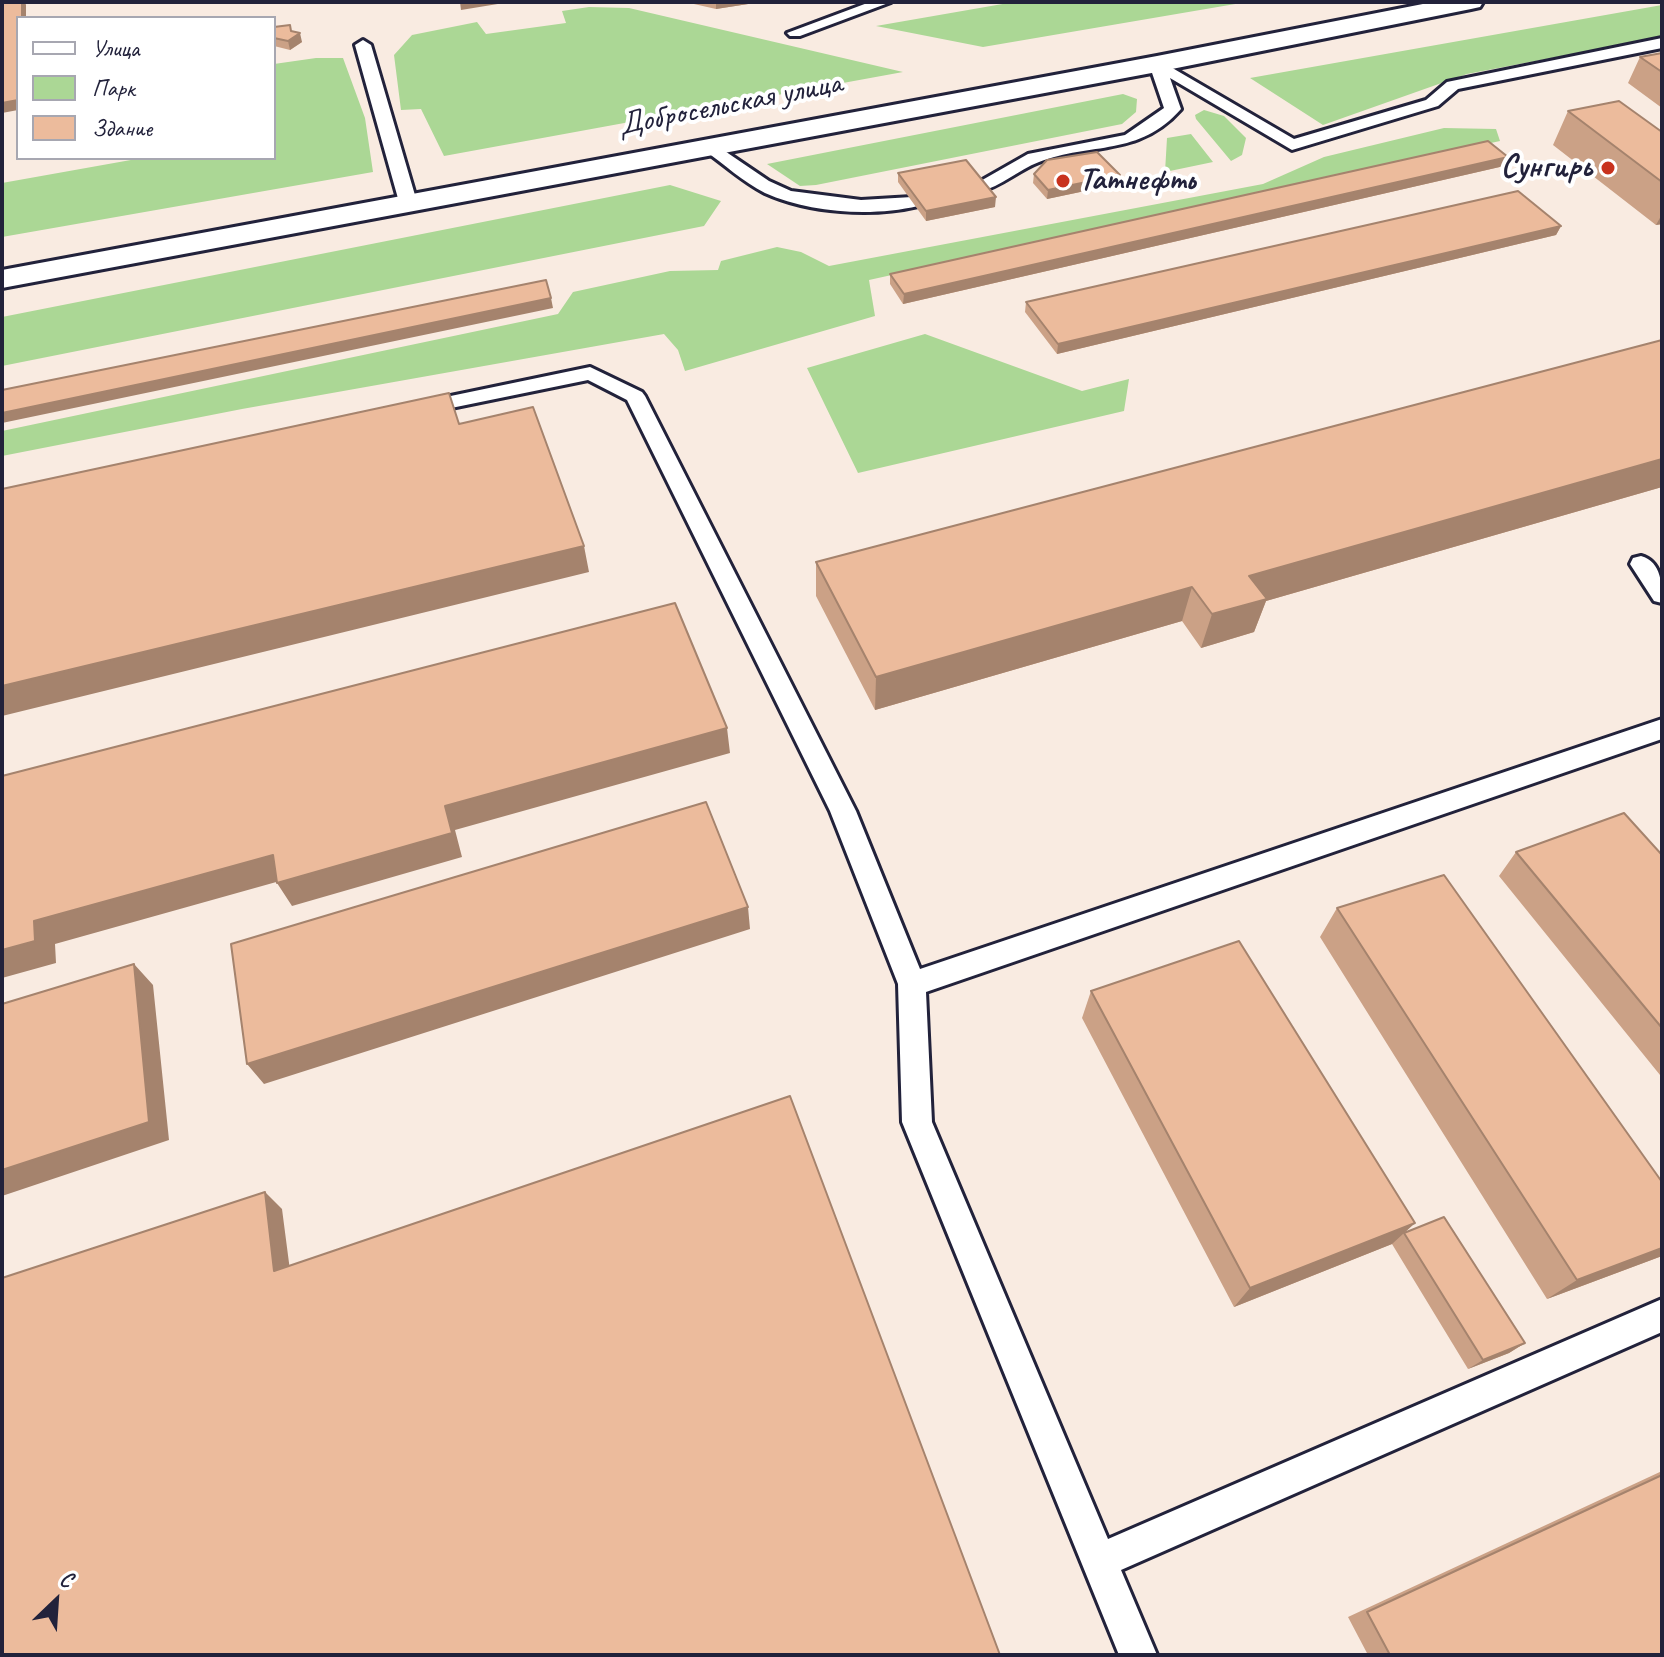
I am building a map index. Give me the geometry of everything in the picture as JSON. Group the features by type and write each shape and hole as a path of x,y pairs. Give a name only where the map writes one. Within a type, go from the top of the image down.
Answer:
{"main road":[{"name":"Добросельская улица","path":"2,279 1157,64 1471,2"}],"lane":[{"path":"795,33 884,2"},
{"path":"1157,64 1292,145 1432,103 1453,85 1662,43"},
{"path":"363,45 408,202"},
{"path":"979,187 991,184 1034,158 1130,139 1173,109 1157,64"},
{"path":"710,146 772,190 822,202 898,205 912,202"},
{"path":"389,414 590,373 635,396 843,811 912,984 917,1122 1138,1655"},
{"path":"1641,564 1662,595"},
{"path":"912,984 1662,729"},
{"path":"1099,1561 1662,1315"}],"green space":[{"path":"1014,2 1247,2 983,47 876,26"},
{"path":"1662,5 1662,37 1467,74 1323,125 1250,78"},
{"path":"589,7 629,8 903,72 444,156 421,109 401,110 394,55 412,35 477,22 486,34 566,23 562,11"},
{"path":"343,58 365,118 373,172 2,237 2,183 131,160 276,160 276,64"},
{"path":"1123,94 1137,99 1136,112 1122,124 816,185 800,186 767,164"},
{"path":"1204,110 1224,116 1246,138 1242,155 1231,161 1196,119 1195,115"},
{"path":"1444,128 1496,129 1500,141 869,280 875,316 685,371 678,350 664,334 242,409 2,456 2,431 558,314 573,292 670,271 718,270 721,261 777,247 801,252 829,266 1263,184 1324,157"},
{"path":"1191,134 1213,162 1165,172 1167,138"},
{"path":"670,185 721,201 704,226 2,366 2,317"},
{"path":"925,334 1082,391 1129,379 1124,411 858,473 807,368"}],"building":[{"path":"2,2 22,2 22,16 16,16 16,100 2,103"},
{"path":"290,25 291,31 300,33 288,41 276,38 276,27"},
{"path":"1662,53 1662,72 1640,57"},
{"path":"1619,101 1662,132 1662,182 1568,111"},
{"path":"1488,141 1508,157 904,294 890,274"},
{"path":"1097,152 1120,175 1048,190 1034,174 1047,160"},
{"path":"966,160 996,197 926,211 898,173"},
{"path":"1518,191 1561,226 1058,344 1026,302"},
{"path":"546,280 551,298 2,413 2,390"},
{"path":"1662,340 1662,459 1249,576 1267,599 1212,614 1192,587 876,677 816,562"},
{"path":"449,393 459,424 533,407 584,546 2,686 2,489"},
{"path":"675,603 727,728 445,806 452,833 277,883 273,855 34,921 35,941 2,950 2,776"},
{"path":"706,802 748,907 247,1064 231,944"},
{"path":"1624,813 1662,855 1662,1028 1516,852"},
{"path":"1444,875 1662,1182 1662,1248 1577,1280 1337,908"},
{"path":"1239,941 1415,1223 1250,1288 1091,991"},
{"path":"134,964 149,1122 2,1170 2,1004"},
{"path":"790,1096 1000,1655 2,1655 2,1278 265,1192 274,1271"},
{"path":"1444,1217 1525,1343 1483,1360 1404,1233"},
{"path":"1662,1475 1662,1655 1390,1655 1367,1612"}],"place":[{"name":"Сунгирь","path":"1608,168"},
{"name":"Татнефть","path":"1063,181"}]}
